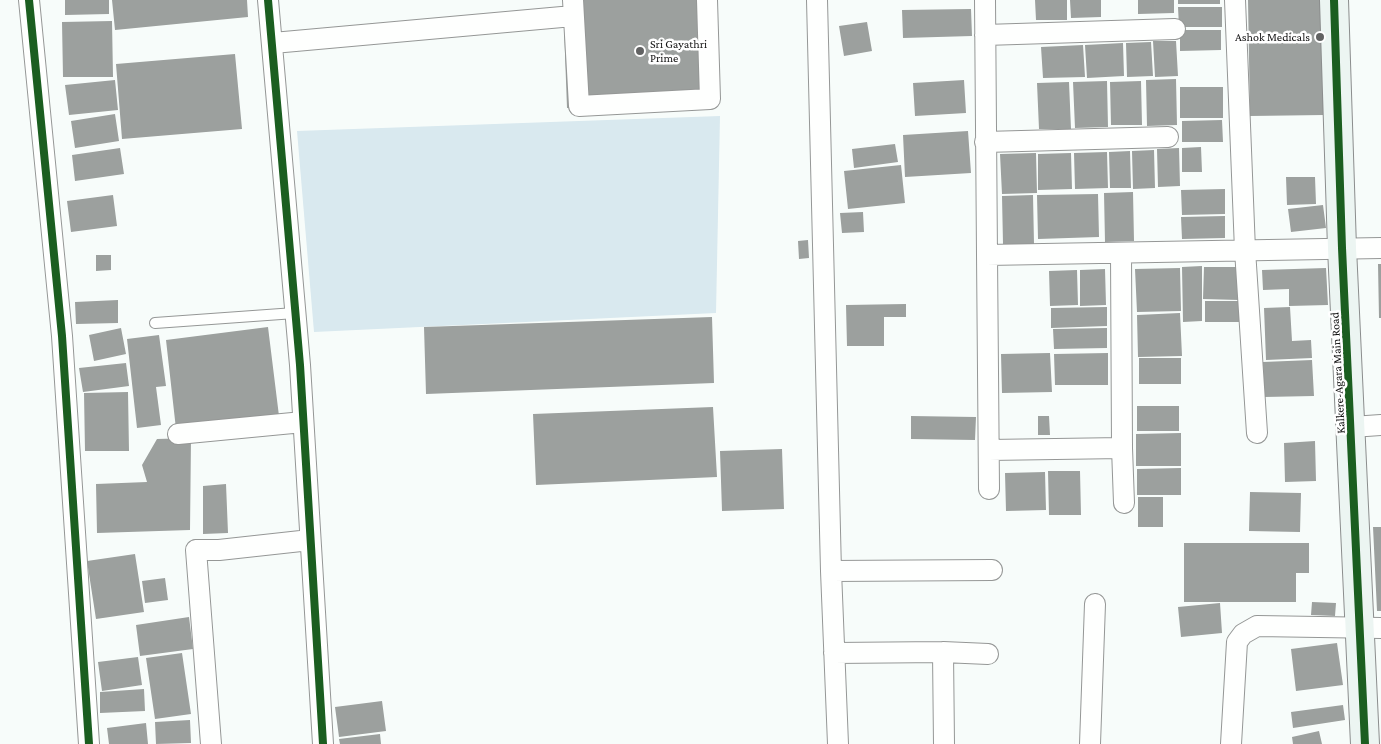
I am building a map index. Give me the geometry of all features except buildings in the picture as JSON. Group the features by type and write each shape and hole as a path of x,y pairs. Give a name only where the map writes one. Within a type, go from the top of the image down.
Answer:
{"street":[{"path":"29,0 62,336 90,744"},
{"path":"268,0 295,313 323,744"},
{"path":"272,43 573,8 579,106 710,99 707,0"},
{"path":"817,0 831,571 838,744"},
{"path":"985,0 990,489"},
{"path":"1235,0 1245,250 1257,433"},
{"name":"Kalkere-Agara Main Road","path":"1334,0 1342,248 1352,427 1371,629 1365,744"},
{"path":"985,35 1175,29"},
{"path":"985,142 1168,137"},
{"path":"987,255 1381,248"},
{"path":"1121,253 1124,503"},
{"path":"178,434 303,422"},
{"path":"1352,427 1381,425"},
{"path":"989,450 1122,448"},
{"path":"211,744 196,550 218,550 310,540"},
{"path":"831,571 992,570"},
{"path":"1090,744 1095,604"},
{"path":"1231,744 1237,642 1243,634 1257,626 1371,629"},
{"path":"834,653 943,652 988,654"},
{"path":"943,652 944,744"}],"lane":[{"path":"155,323 295,313"}],"shaded area":[{"path":"720,116 716,313 314,332 297,131"}],"cycle path":[{"path":"29,0 62,336 89,744"},
{"path":"268,0 300,365 323,744"},
{"path":"1334,0 1342,248 1365,744"}],"place":[{"name":"Ashok Medicals","path":"1320,37"},
{"name":"Sri Gayathri Prime","path":"640,51"}]}
